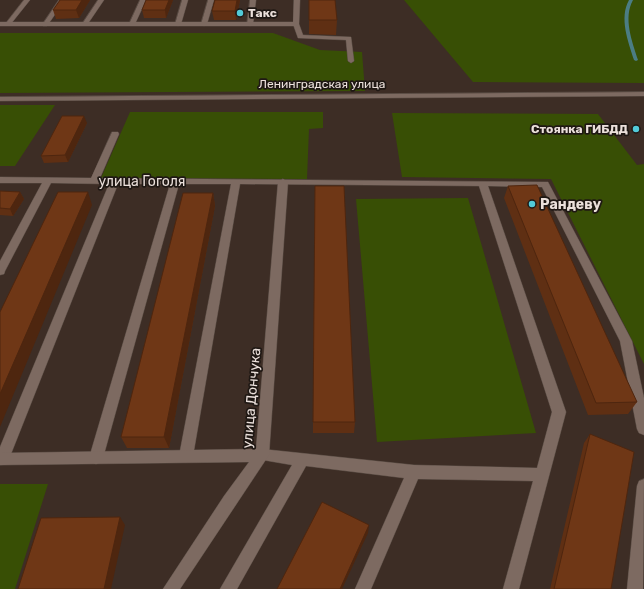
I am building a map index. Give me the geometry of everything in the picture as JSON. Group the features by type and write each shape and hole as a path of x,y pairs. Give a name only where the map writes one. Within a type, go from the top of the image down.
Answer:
{"street":[{"path":"8,24 27,0"},
{"path":"46,25 62,0"},
{"path":"85,24 101,0"},
{"path":"132,24 143,0"},
{"path":"178,24 185,0"},
{"path":"204,24 211,0"},
{"path":"250,24 253,0"},
{"path":"298,0 296,24 300,38 349,38 351,61"},
{"path":"0,24 296,24"},
{"name":"Ленинградская улица","path":"0,99 644,94"},
{"path":"94,180 115,134"},
{"name":"улица Гоголя","path":"0,180 545,184 626,342 644,429"},
{"path":"0,271 48,180"},
{"path":"115,181 1,459 262,455 414,472 542,475"},
{"path":"96,458 175,181"},
{"path":"186,456 236,181"},
{"name":"улица Дончука","path":"171,589 229,501 262,455 283,182"},
{"path":"482,183 559,412 511,589"},
{"path":"228,589 303,460"},
{"path":"363,589 414,472"},
{"path":"635,589 644,486"}],"green space":[{"path":"404,0 644,0 644,83 473,82"},
{"path":"0,33 273,33 320,50 362,52 365,91 0,93"},
{"path":"0,105 55,105 15,166 0,166"},
{"path":"130,112 323,112 323,128 309,129 307,179 101,178"},
{"path":"392,113 598,114 637,165 644,164 644,364 551,179 402,177"},
{"path":"468,198 536,433 377,442 356,199"},
{"path":"0,484 48,484 15,589 0,589"}],"building":[{"path":"60,0 82,0 76,10 53,10"},
{"path":"146,0 169,0 165,10 142,10"},
{"path":"215,0 237,0 235,11 212,11"},
{"path":"309,0 335,0 337,20 309,20"},
{"path":"62,116 84,116 65,155 41,156"},
{"path":"537,185 637,402 596,403 508,186"},
{"path":"315,186 344,186 355,422 313,422"},
{"path":"0,191 20,192 10,209 0,208"},
{"path":"58,192 88,192 0,394 0,312"},
{"path":"183,193 213,193 164,437 121,437"},
{"path":"590,434 634,452 611,589 554,589"},
{"path":"322,502 369,525 340,589 277,589"},
{"path":"120,517 104,589 18,589 41,518"}],"waterway":[{"path":"631,0 626,13 626,21 629,38 636,60"}],"place":[{"name":"Такс","path":"240,13"},
{"name":"Стоянка ГИБДД","path":"636,129"},
{"name":"Рандеву","path":"532,204"}]}
